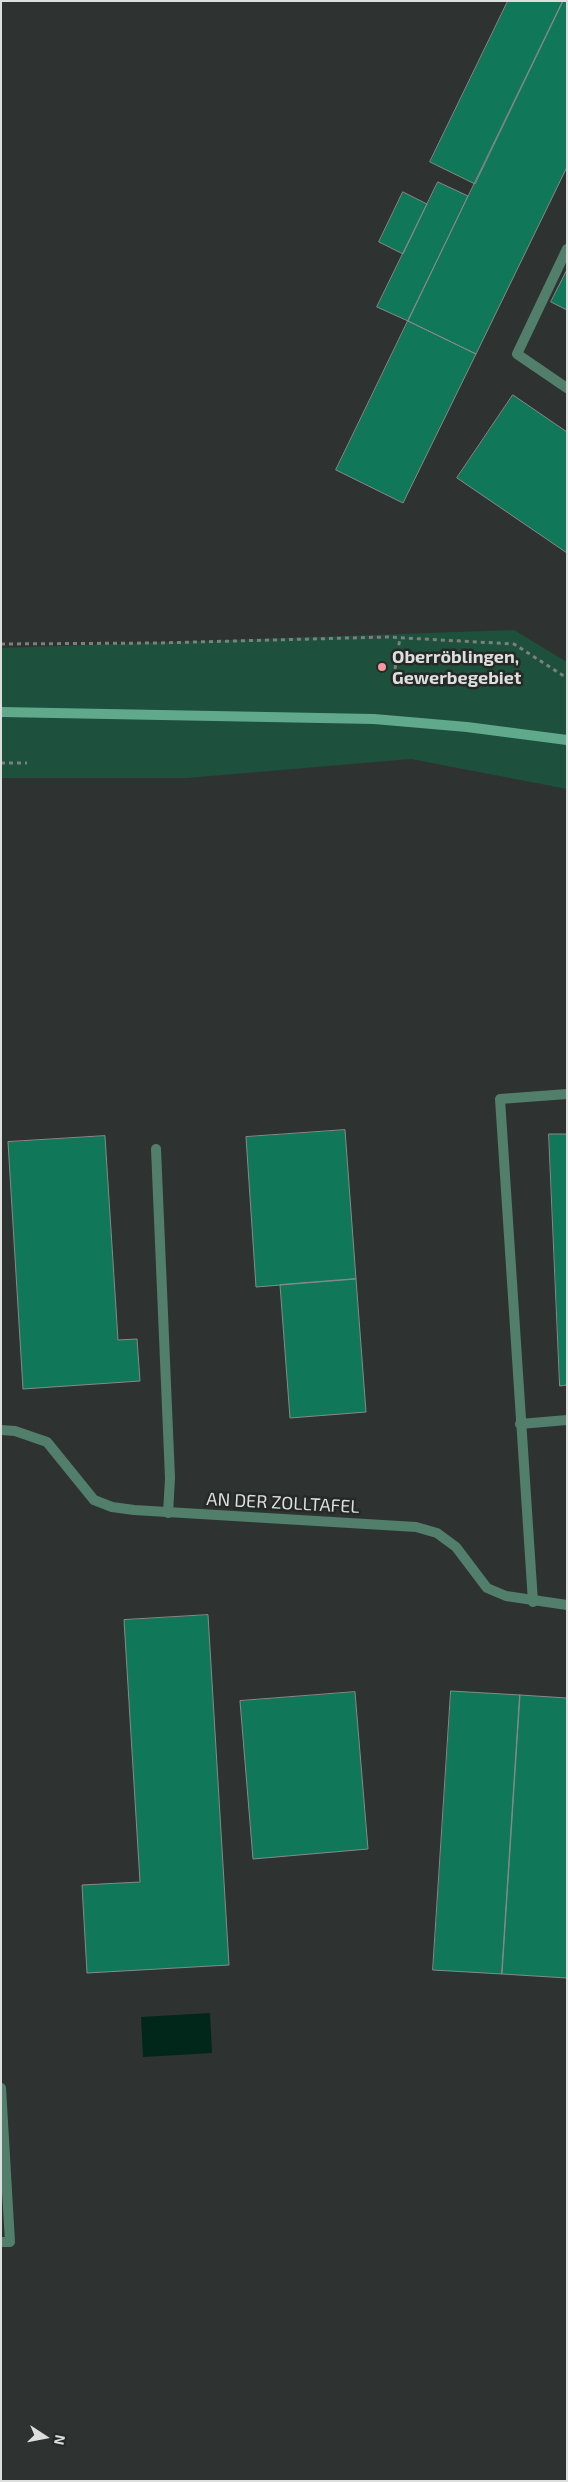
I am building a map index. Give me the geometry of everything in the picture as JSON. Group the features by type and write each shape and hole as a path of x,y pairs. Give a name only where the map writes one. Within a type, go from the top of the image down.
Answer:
{"main road":[{"path":"1,712 374,719 467,727 567,740"}],"street":[{"path":"567,249 517,354 567,388"},
{"path":"533,1602 500,1098 567,1094"},
{"path":"156,1149 170,1478 168,1513"},
{"path":"520,1424 567,1420"},
{"name":"AN DER ZOLLTAFEL","path":"1,1430 15,1431 47,1442 94,1500 112,1506 168,1513 416,1527 437,1533 456,1547 487,1588 506,1596 533,1602 567,1605"},
{"path":"1,2088 10,2242 1,2242"}],"path":[{"path":"395,669 400,638"},
{"path":"1,644 400,638 514,644 567,678"},
{"path":"1,763 27,763"}],"shaded area":[{"path":"514,630 567,662 567,789 411,759 187,778 1,778 1,648"},
{"path":"210,2013 212,2053 143,2057 141,2017"}],"building":[{"path":"508,1 563,1 475,184 430,162"},
{"path":"563,1 567,1 567,167 476,354 408,321"},
{"path":"438,182 468,196 408,321 377,307"},
{"path":"403,192 427,204 403,254 379,242"},
{"path":"567,270 567,310 551,302"},
{"path":"408,321 476,354 403,503 336,470"},
{"path":"513,395 567,432 567,553 457,478"},
{"path":"345,1130 356,1279 256,1287 246,1137"},
{"path":"549,1134 567,1134 567,1385 560,1386"},
{"path":"105,1136 118,1340 137,1339 140,1381 23,1389 8,1142"},
{"path":"356,1279 366,1412 290,1418 280,1285"},
{"path":"208,1615 229,1965 87,1973 82,1885 140,1882 124,1620"},
{"path":"451,1691 520,1695 502,1974 433,1970"},
{"path":"355,1692 368,1849 253,1859 240,1701"},
{"path":"520,1695 567,1698 567,1978 502,1974"}],"place":[{"name":"Oberröblingen, Gewerbegebiet","path":"382,667"}]}
